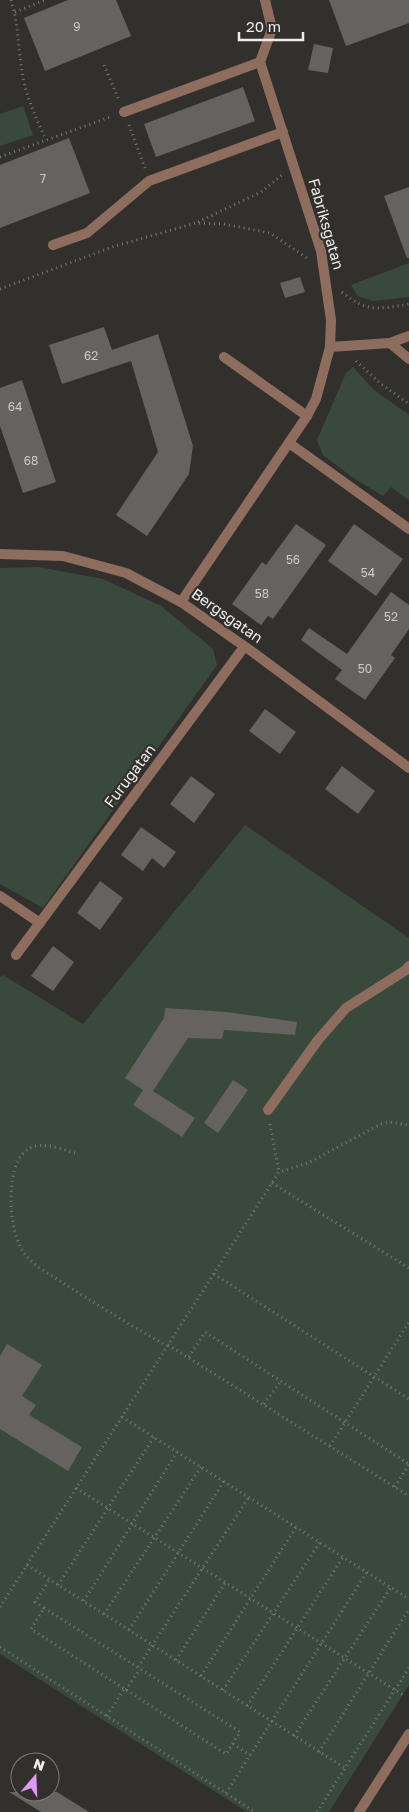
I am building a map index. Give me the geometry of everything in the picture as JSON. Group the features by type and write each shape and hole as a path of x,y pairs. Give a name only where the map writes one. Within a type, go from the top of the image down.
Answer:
{"street":[{"path":"124,112 260,62 272,29 265,0"},
{"name":"Fabriksgatan","path":"181,602 308,416 316,399 330,347 331,320 329,295 321,251 260,62"},
{"path":"53,245 87,233 149,180 282,132"},
{"path":"330,347 390,343 409,336"},
{"path":"390,343 409,360"},
{"path":"224,357 308,416"},
{"path":"289,443 409,529"},
{"name":"Bergsgatan","path":"0,554 63,556 126,573 181,602 409,768"},
{"name":"Furugatan","path":"16,955 244,647"},
{"path":"0,896 40,923"},
{"path":"268,1110 318,1040 346,1008 406,970 409,966"},
{"path":"359,1812 409,1734"}],"path":[{"path":"11,0 15,12 23,78 28,96 46,140"},
{"path":"15,12 45,0"},
{"path":"104,65 149,180"},
{"path":"0,157 124,112"},
{"path":"1,288 112,247 196,223 261,192 279,178 292,162"},
{"path":"196,223 224,224 270,233 307,258 310,266"},
{"path":"329,295 341,291 354,302 378,309 409,304"},
{"path":"353,345 356,362 381,384 409,404"},
{"path":"268,1110 279,1172"},
{"path":"0,1607 279,1172 308,1163 381,1124 389,1122 409,1125"},
{"path":"74,1153 48,1145 32,1146 21,1154 11,1181 12,1214 18,1240 24,1253 37,1266 86,1298 189,1357 409,1496"},
{"path":"272,1183 409,1268"},
{"path":"214,1274 409,1399"},
{"path":"330,1446 409,1322"},
{"path":"189,1357 205,1332 409,1464 395,1487"},
{"path":"264,1404 281,1381"},
{"path":"122,1417 409,1598"},
{"path":"58,1584 154,1437"},
{"path":"84,1601 178,1452"},
{"path":"104,1614 201,1467"},
{"path":"129,1630 224,1481"},
{"path":"76,1488 403,1695"},
{"path":"107,1716 249,1497"},
{"path":"201,1676 296,1527"},
{"path":"223,1690 320,1542"},
{"path":"247,1706 343,1557"},
{"path":"27,1565 345,1768"},
{"path":"226,1793 367,1572"},
{"path":"44,1608 31,1630 226,1754 240,1732 35,1602 50,1579"},
{"path":"176,1660 225,1583"},
{"path":"294,1736 391,1587"},
{"path":"319,1752 409,1609"},
{"path":"0,1647 255,1812"},
{"path":"317,1812 409,1668"},
{"path":"233,1744 250,1755"}],"green space":[{"path":"23,106 33,135 0,146 0,114"},
{"path":"409,263 409,297 373,301 358,296 351,285"},
{"path":"353,367 374,390 409,415 409,500 391,487 383,496 352,477 323,455 317,440 346,373"},
{"path":"39,567 103,579 161,606 213,649 217,665 43,908 0,884 0,568"},
{"path":"245,825 409,938 409,1685 329,1812 247,1812 0,1654 0,978 3,975 83,1024"}],"building":[{"path":"68,0 116,0 131,36 45,71 24,18"},
{"path":"329,0 409,0 409,23 346,46"},
{"path":"314,44 333,48 328,73 308,70"},
{"path":"243,87 255,121 156,157 144,124"},
{"path":"69,138 90,193 0,228 0,165"},
{"path":"409,187 409,258 407,258 384,196"},
{"path":"300,277 305,292 285,298 280,283"},
{"path":"104,327 112,350 158,334 193,446 189,474 147,536 116,515 158,452 131,361 62,384 49,345"},
{"path":"22,380 56,482 23,493 0,426 0,388"},
{"path":"296,524 326,545 273,619 268,616 261,625 232,604 262,562 266,565"},
{"path":"354,524 403,559 376,596 328,561"},
{"path":"391,592 409,605 409,629 391,655 395,658 365,700 335,679 342,670 301,640 309,628 347,654"},
{"path":"265,709 296,732 280,754 249,731"},
{"path":"342,766 375,791 358,814 325,789"},
{"path":"191,776 215,794 194,823 170,804"},
{"path":"141,827 176,852 164,868 152,858 143,871 121,855"},
{"path":"100,881 123,898 100,930 77,913"},
{"path":"53,946 74,962 53,991 31,976"},
{"path":"165,1008 227,1012 297,1022 295,1035 224,1030 222,1039 188,1038 153,1091 195,1118 182,1137 133,1105 143,1090 125,1078 164,1018"},
{"path":"233,1080 248,1090 218,1133 204,1123"},
{"path":"7,1344 42,1365 22,1396 36,1405 29,1415 82,1447 68,1471 0,1429 0,1356"},
{"path":"60,1794 89,1812 41,1812 25,1802 60,1802"}]}
